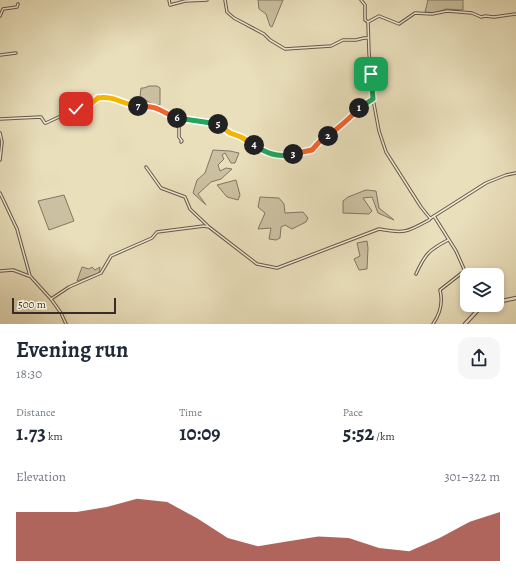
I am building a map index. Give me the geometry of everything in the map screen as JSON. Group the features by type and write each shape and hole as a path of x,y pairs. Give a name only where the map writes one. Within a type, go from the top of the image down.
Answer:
{"street":[{"path":"169,0 170,5 185,1 207,0"},
{"path":"225,0 227,12 234,18 264,34 270,40 285,48 331,46 343,40 368,38"},
{"path":"361,0 365,5 365,20 368,22 373,99 379,131 385,150 421,207 431,218"},
{"path":"0,16 3,9 17,7 18,4"},
{"path":"368,22 379,16 399,24 415,13 432,14 447,11 472,13 481,17 516,14"},
{"path":"0,55 16,53"},
{"path":"0,119 41,117 46,123 76,109 83,110 95,99 105,97 116,99 131,105 149,106 159,109 170,116 179,119 219,124 230,133 241,137 266,153 282,156 312,150 321,140 346,123 361,107 373,99"},
{"path":"179,119 179,135 182,141 181,142"},
{"path":"0,133 0,160"},
{"path":"146,167 161,188 185,197 190,209 208,226 257,264 277,268 379,229 396,232 408,232 486,183 506,175 516,173"},
{"path":"0,193 17,229 30,276 51,299 61,313 66,324"},
{"path":"433,324 443,301 440,290 463,272 464,269 456,251 434,216"},
{"path":"51,299 69,287 101,273 111,256 152,238 157,232 208,226"},
{"path":"416,274 428,253 448,240"},
{"path":"0,271 13,270 30,276"},
{"path":"504,301 516,298"},
{"path":"465,324 476,312"}],"shaded area":[{"path":"258,0 283,0 272,27 270,26 266,14 259,9"},
{"path":"428,0 463,0 463,10 446,9 436,13 425,12"},
{"path":"157,86 160,88 160,105 154,105 140,97 141,88"},
{"path":"213,150 239,153 235,163 231,163 225,153 222,155 224,159 218,165 220,171 226,168 232,169 221,179 211,182 198,194 206,205 193,193 197,180 205,173"},
{"path":"236,180 240,195 238,200 227,197 217,185"},
{"path":"366,190 376,191 379,208 394,220 378,213 372,197 363,198 372,211 369,214 343,213 343,201 348,197"},
{"path":"64,195 74,221 49,230 38,201"},
{"path":"260,197 279,198 284,204 285,213 303,212 308,218 306,222 292,229 285,225 281,227 280,238 276,240 269,239 271,228 258,229 265,213 258,207"},
{"path":"367,241 367,269 359,270 354,259 360,256 357,243"},
{"path":"82,267 89,269 92,267 95,270 100,267 99,273 77,281"}],"route":[{"path":"76,109 83,110 99,97 116,99 131,105 149,106 159,109 176,118 219,124 230,133 241,137 266,153 282,156 316,148 321,140 346,123 361,107 373,99 371,74"}]}
